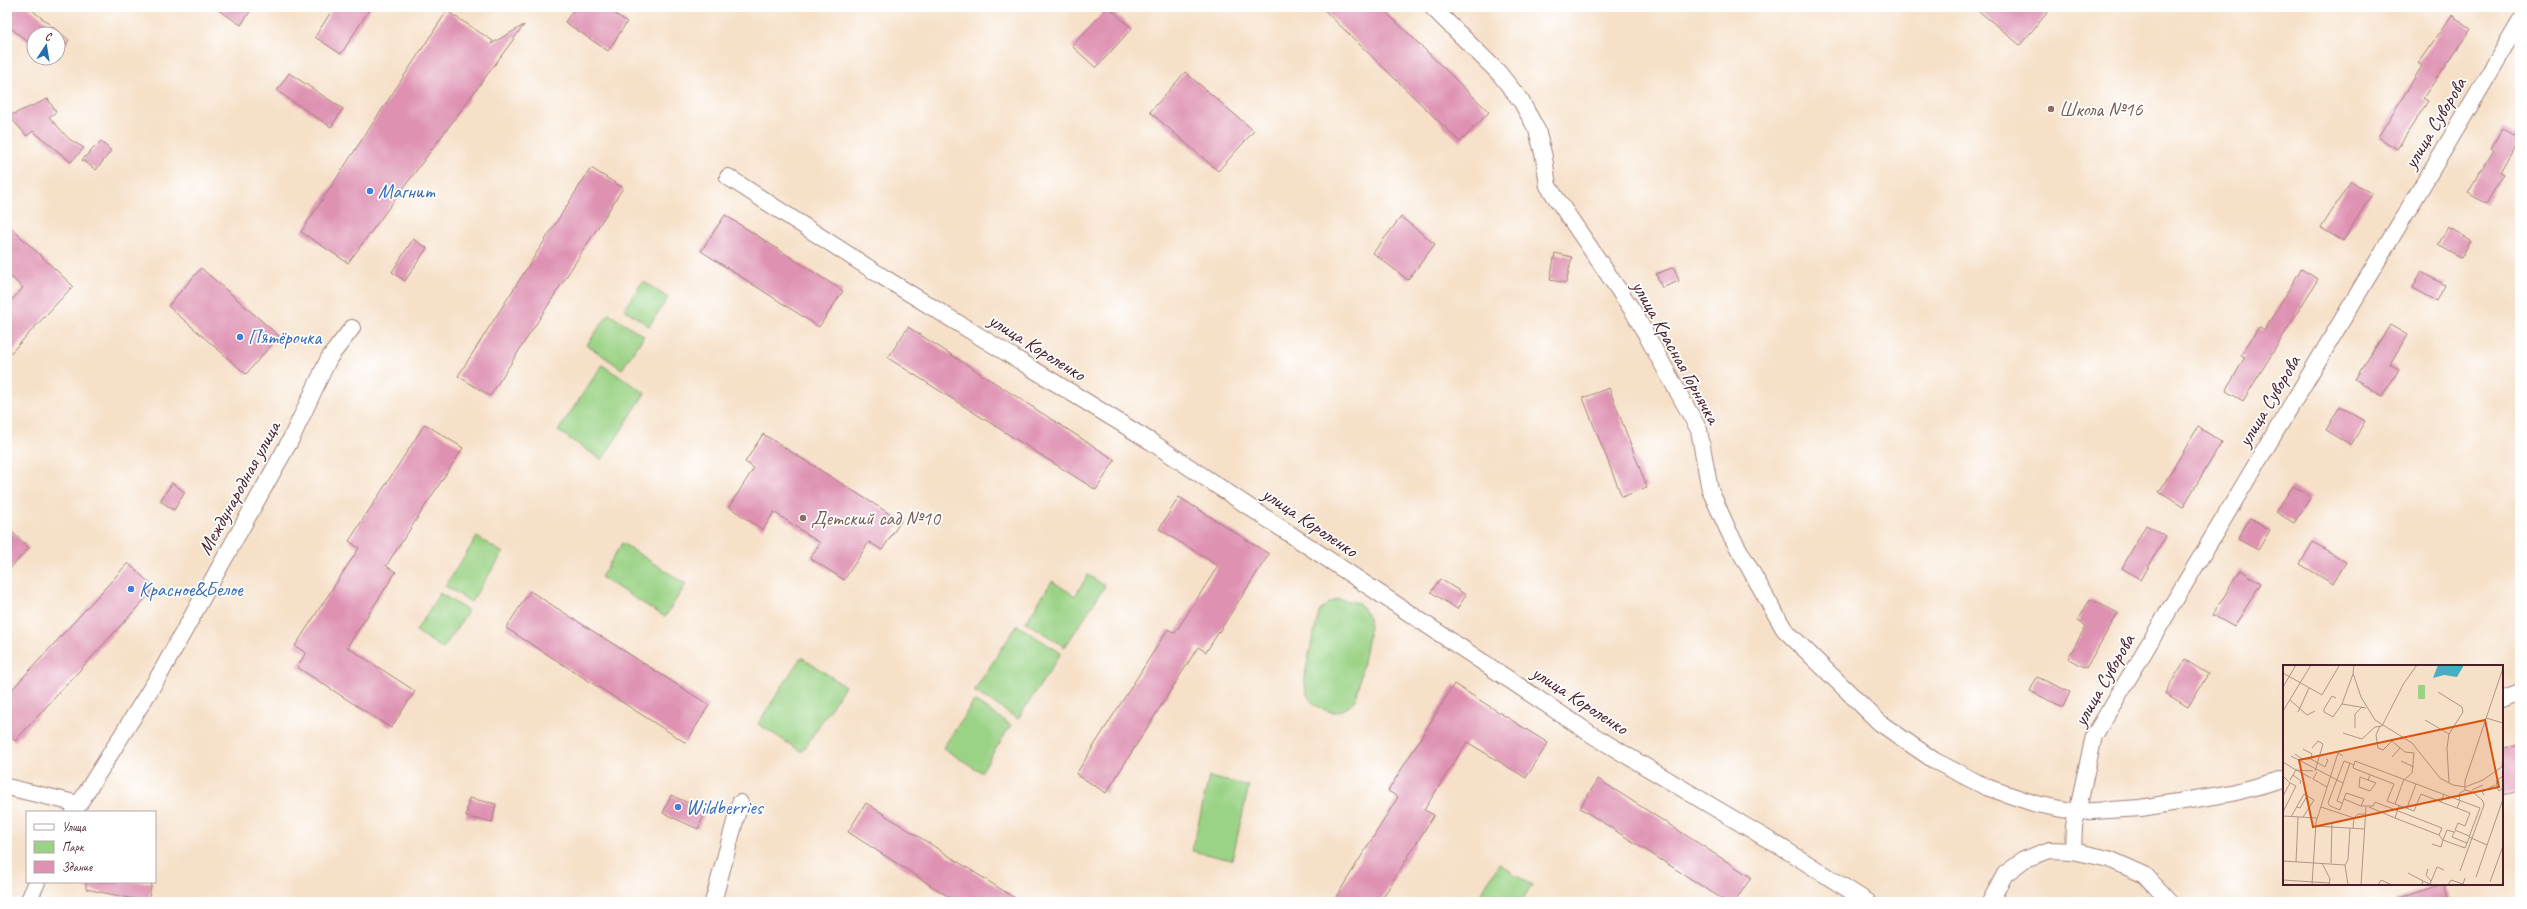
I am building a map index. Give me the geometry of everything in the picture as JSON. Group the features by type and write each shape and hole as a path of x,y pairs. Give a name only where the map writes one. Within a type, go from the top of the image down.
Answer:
{"street":[{"name":"улица Красная Горнячка","path":"1432,7 1499,72 1521,101 1537,130 1544,158 1548,186 1632,311 1699,430 1710,490 1729,532 1784,629 1880,723 1935,761 1986,787 2036,804 2077,812 2141,808 2232,793 2283,779"},
{"name":"улица Суворова","path":"2073,850 2077,812 2094,736 2520,22"},
{"name":"улица Короленко","path":"728,177 883,277 1150,441 1594,736 1789,852 1868,902"},
{"name":"Международная улица","path":"77,808 160,674 291,439 329,358 352,328"},
{"path":"2503,700 2520,693"},
{"path":"7,787 77,808"},
{"path":"713,902 740,803"},
{"path":"1990,902 2005,874 2025,859 2050,850 2073,850 2109,859 2145,875 2170,902"},
{"path":"28,902 37,883"}],"green space":[{"path":"643,281 668,298 649,326 624,309"},
{"path":"609,313 644,336 622,369 587,345"},
{"path":"602,365 645,393 602,460 558,431"},
{"path":"477,537 503,553 471,602 445,586"},
{"path":"622,543 686,584 665,617 601,577"},
{"path":"1088,575 1105,586 1065,647 1026,622 1052,581 1075,596"},
{"path":"440,593 468,611 443,649 416,631"},
{"path":"1338,599 1359,603 1369,618 1370,626 1356,698 1344,709 1332,712 1315,705 1312,702 1307,694 1305,679 1319,612 1327,604"},
{"path":"1017,625 1061,653 1018,719 974,691"},
{"path":"801,657 845,686 802,752 758,724"},
{"path":"974,701 1011,725 981,772 943,748"},
{"path":"1209,777 1249,786 1232,860 1192,851"},
{"path":"1499,864 1532,885 1521,902 1475,902"}],"building":[{"path":"7,7 28,7 52,26 26,26 26,40 7,25"},
{"path":"214,7 253,7 241,25"},
{"path":"334,7 371,7 341,54 315,37"},
{"path":"575,7 605,7 627,22 608,51 565,22"},
{"path":"1108,7 1132,28 1096,68 1072,46"},
{"path":"1321,7 1381,7 1489,112 1460,142"},
{"path":"1974,7 2052,7 2020,45"},
{"path":"447,11 493,41 491,44 524,25 348,263 301,232"},
{"path":"2452,15 2471,29 2423,98 2428,101 2397,149 2378,137 2422,66 2418,63"},
{"path":"1185,72 1254,131 1218,171 1150,112"},
{"path":"289,73 343,109 331,127 277,91"},
{"path":"48,99 56,112 49,117 69,139 84,148 71,162 33,131 27,136 9,116"},
{"path":"2502,129 2519,138 2500,172 2504,174 2486,204 2468,193 2494,150 2491,148"},
{"path":"101,141 111,151 96,170 82,160"},
{"path":"591,168 623,188 490,396 458,376"},
{"path":"2351,181 2372,194 2343,241 2321,228"},
{"path":"725,215 843,291 819,327 701,251"},
{"path":"1401,217 1435,244 1408,280 1373,253"},
{"path":"7,224 73,286 7,357 7,305 23,288 7,273"},
{"path":"2448,227 2471,240 2461,258 2438,245"},
{"path":"413,239 427,248 405,281 392,272"},
{"path":"1555,253 1572,257 1566,283 1550,280"},
{"path":"1674,267 1679,281 1662,288 1656,274"},
{"path":"201,268 279,336 246,374 168,306"},
{"path":"2301,269 2318,279 2243,401 2226,391 2245,357 2241,355 2259,327 2264,331"},
{"path":"2421,272 2445,285 2437,301 2413,288"},
{"path":"2390,325 2407,335 2390,364 2399,370 2382,396 2355,379"},
{"path":"908,327 1115,460 1096,490 888,358"},
{"path":"1609,388 1647,487 1622,497 1583,398"},
{"path":"2340,406 2365,421 2351,445 2326,430"},
{"path":"425,424 463,448 386,566 396,572 347,647 415,691 391,728 297,667 306,653 295,646 359,548 349,541"},
{"path":"2198,427 2222,442 2183,507 2159,492"},
{"path":"763,434 901,521 882,550 869,542 844,580 810,558 820,543 774,512 763,530 729,507 754,468 745,462"},
{"path":"172,483 185,492 174,510 160,501"},
{"path":"2293,486 2311,497 2294,523 2276,512"},
{"path":"1179,497 1269,554 1206,652 1198,647 1106,793 1076,774 1168,629 1175,633 1218,566 1159,529"},
{"path":"2250,518 2270,530 2258,550 2238,539"},
{"path":"2146,525 2166,536 2141,580 2122,568"},
{"path":"7,527 29,548 7,572"},
{"path":"2313,542 2346,562 2333,584 2300,564"},
{"path":"128,563 155,588 15,741 7,734 7,695"},
{"path":"2240,570 2261,583 2234,627 2213,615"},
{"path":"1440,579 1466,595 1457,609 1431,592"},
{"path":"530,591 709,705 686,743 506,628"},
{"path":"2090,599 2118,613 2086,668 2068,658 2086,626 2078,621"},
{"path":"2185,660 2208,674 2188,707 2165,693"},
{"path":"2037,677 2070,692 2063,707 2030,691"},
{"path":"1454,684 1548,743 1526,778 1467,742 1424,810 1434,815 1380,902 1333,902 1398,797 1388,791"},
{"path":"2520,743 2520,789 2503,795 2503,749"},
{"path":"1598,779 1751,877 1735,902 1727,902 1580,808"},
{"path":"671,795 706,811 698,829 663,813"},
{"path":"469,798 496,804 492,822 466,817"},
{"path":"866,803 1021,902 957,902 848,832"},
{"path":"86,883 152,883 148,902 86,889"},
{"path":"2438,885 2444,885 2450,902 2396,902 2396,899"}],"place":[{"name":"Школа №16","path":"2051,109"},
{"name":"Магнит","path":"370,191"},
{"name":"Пятёрочка","path":"240,337"},
{"name":"Детский сад №10","path":"803,518"},
{"name":"Красное&Белое","path":"131,589"},
{"name":"Wildberries","path":"678,807"}]}
